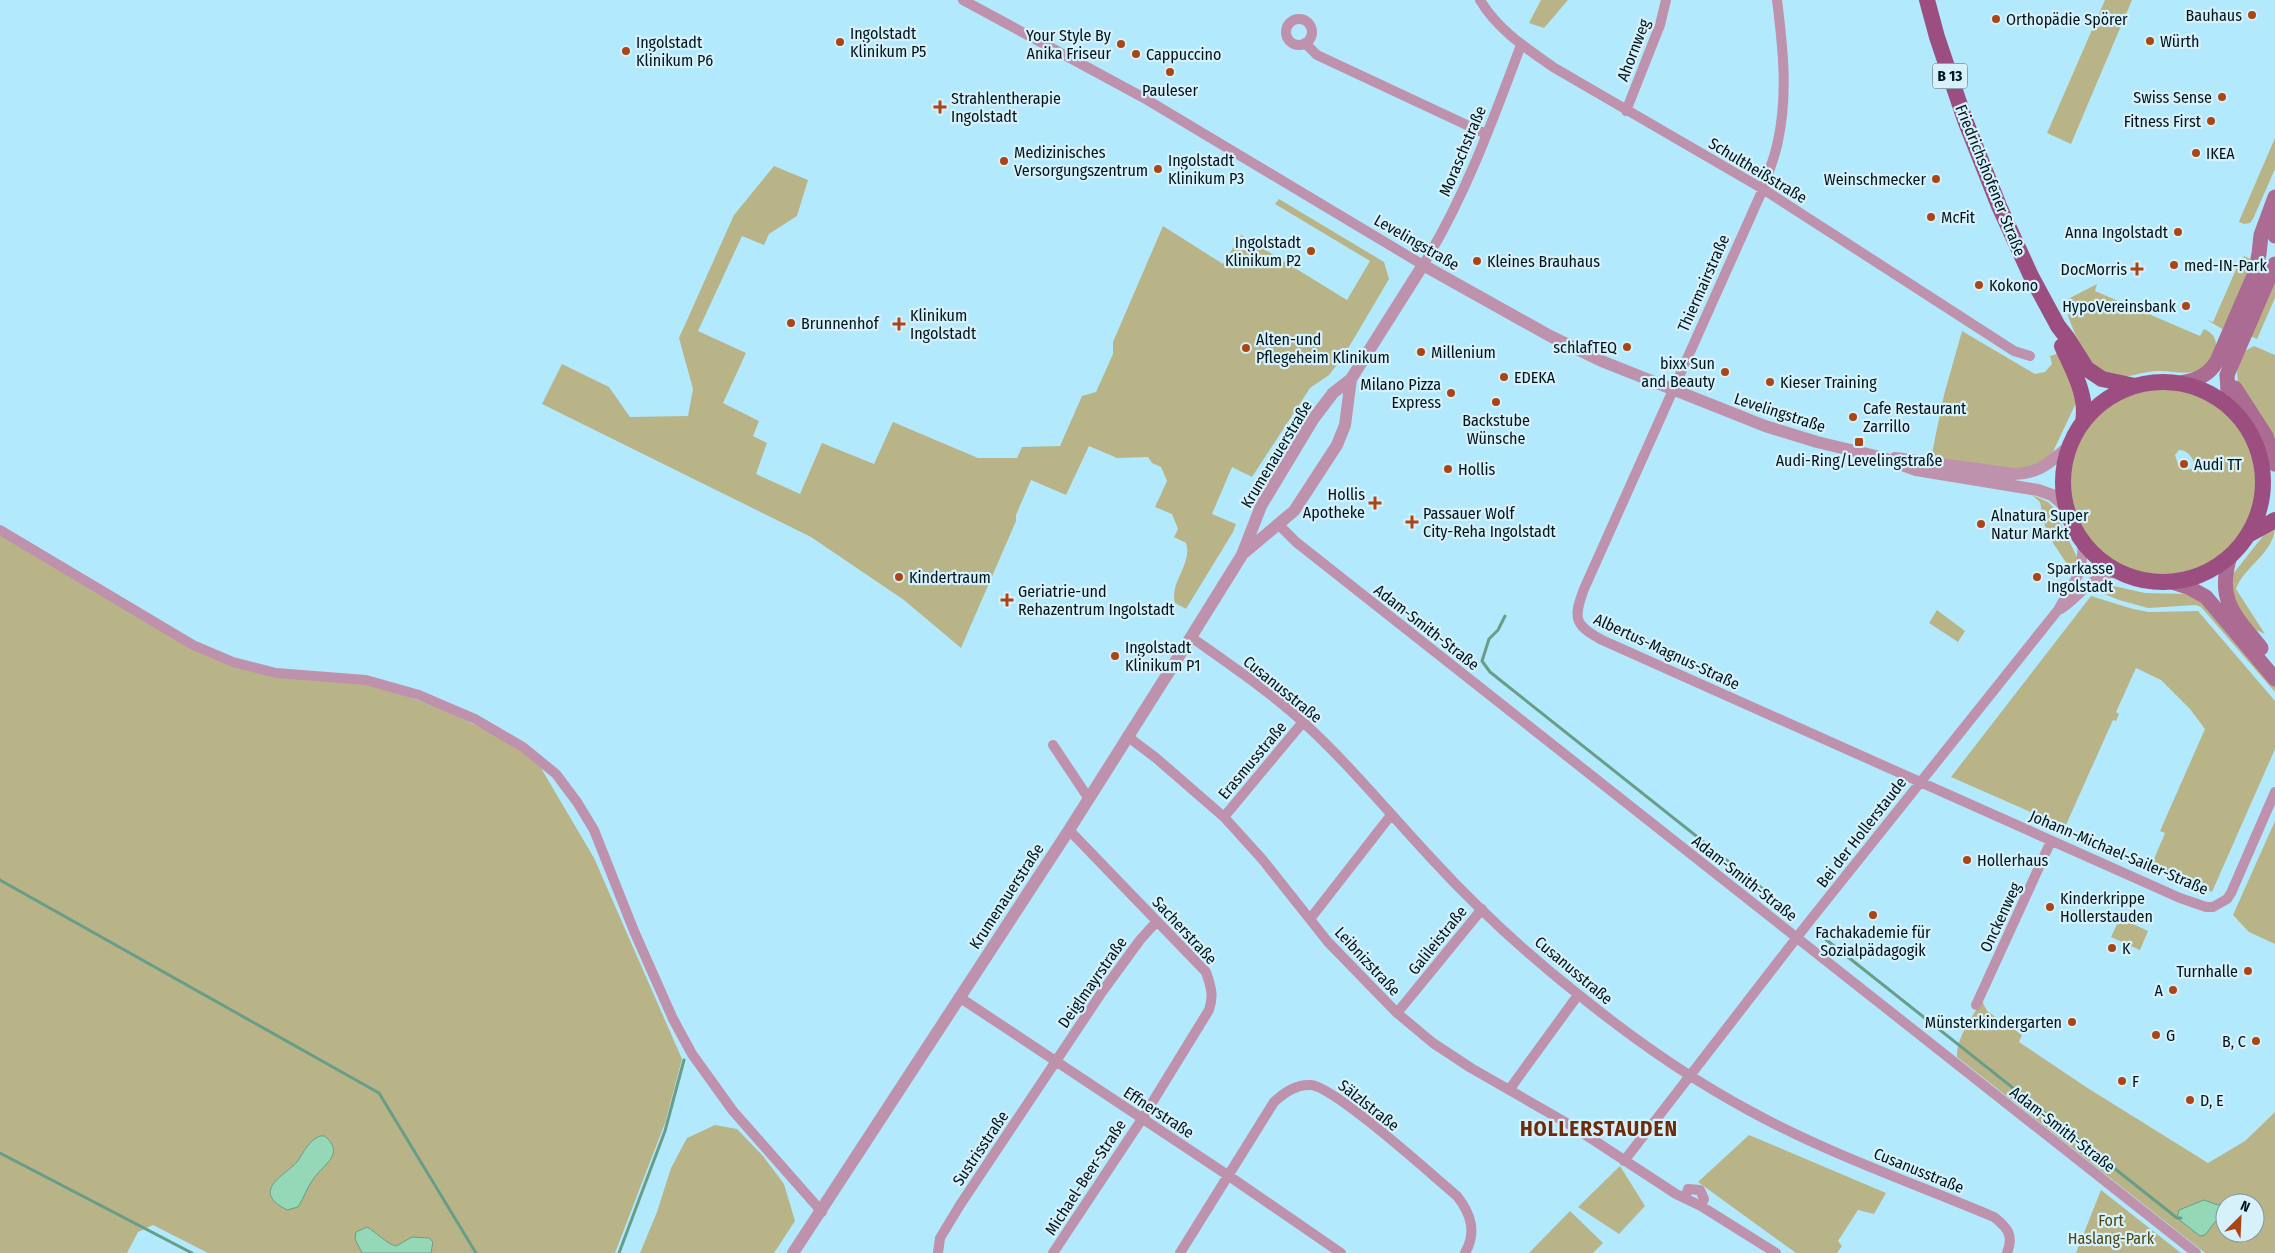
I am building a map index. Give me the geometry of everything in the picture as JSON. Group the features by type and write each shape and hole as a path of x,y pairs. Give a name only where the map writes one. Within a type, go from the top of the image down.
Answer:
{"main road":[{"name":"Friedrichshofener Straße","path":"1927,0 1937,37 1965,120 1999,206 2030,276 2058,326 2068,338 2082,363 2094,375 2113,382 2135,386"},
{"path":"2180,384 2201,378 2217,361 2254,273 2261,235 2275,197"},
{"path":"2275,214 2272,227 2275,236"},
{"path":"2237,415 2226,380 2275,264"},
{"name":"Friedrichshofener Straße","path":"2058,326 2061,344 2082,394 2083,422"},
{"path":"2233,360 2233,383 2236,391 2261,426 2270,447 2269,469 2266,482 2275,493"},
{"name":"B 13","path":"2154,383 2180,384 2208,393 2224,402 2248,430 2269,469 2256,518 2248,535 2230,556 2208,572 2190,579 2172,582 2145,581 2119,572 2103,562 2083,542 2073,527 2066,507 2063,473 2070,446 2083,422 2103,402 2118,392 2135,386 2154,383"},
{"path":"2248,535 2275,520"},
{"name":"B 13","path":"2230,556 2224,581 2226,597 2239,618 2275,665"},
{"name":"B 13","path":"2172,582 2190,588 2206,597 2275,679"}],"street":[{"name":"Levelingstraße","path":"963,0 1144,98 1423,265 1550,336 1604,362 1673,391 1799,437 1880,458 1916,470 2038,490 2052,495 2066,507"},
{"name":"Schultheißstraße","path":"1480,0 1497,24 1521,45 1626,111 1763,188 2014,351 2030,356"},
{"name":"Ahornweg","path":"1626,111 1660,25 1666,0"},
{"name":"Thiermairstraße","path":"1673,391 1701,324 1763,188 1778,143 1784,107 1784,60 1777,0"},
{"path":"1305,43 1317,54 1486,134"},
{"name":"Moraschstraße","path":"1423,265 1452,212 1486,134 1521,45"},
{"name":"Krumenauerstraße","path":"793,1253 822,1212 959,997 1069,830 1191,637 1242,554 1260,506 1323,405 1333,393 1351,379 1423,265"},
{"name":"Krumenauerstraße","path":"1242,554 1294,511 1337,445 1346,417 1351,379"},
{"name":"Albertus-Magnus-Straße","path":"1673,391 1584,589 1578,607 1578,622 1585,631 1602,640 1920,781"},
{"path":"1323,405 1338,408 1346,417"},
{"name":"Levelingstraße","path":"1880,458 1918,460 2006,473 2031,474 2044,467 2070,446"},
{"path":"1260,506 1264,514 1278,524"},
{"name":"Adam-Smith-Straße","path":"1278,524 1296,542 2196,1253"},
{"path":"0,530 193,645 233,662 276,673 366,680 419,695 475,719 523,747 556,774 577,802 594,830 634,931 673,1020 692,1054 733,1111 822,1212"},
{"name":"Bei der Hollerstaude","path":"1624,1161 1689,1075 1920,781 2058,610 2081,570 2083,542"},
{"name":"Bei der Hollerstaude","path":"2058,610 2095,579 2102,575 2119,572"},
{"name":"Cusanusstraße","path":"1191,637 1252,681 1303,722 1346,764 1391,815 1482,909 1578,995 1629,1034 1689,1075 1750,1111 1813,1142 1994,1217 2007,1227 2011,1236 2007,1253"},
{"name":"Erasmusstraße","path":"1224,817 1303,722"},
{"name":"Leibnizstraße","path":"1127,736 1156,758 1224,817 1262,859 1328,942 1398,1013 1433,1043 1471,1068 1572,1126 1624,1161 1685,1198 1688,1189 1700,1190 1704,1199 1701,1206 1776,1253"},
{"path":"1053,745 1089,799"},
{"name":"Johann-Michael-Sailer-Straße","path":"1920,781 2050,841 2180,898 2206,907 2214,907 2227,899 2231,893 2275,792"},
{"path":"1310,919 1391,815"},
{"name":"Sacherstraße","path":"1069,830 1206,972 1213,990 1213,1000 1209,1010 1142,1118"},
{"name":"Onckenweg","path":"1976,1006 2050,841"},
{"name":"Galileistraße","path":"1398,1013 1482,909"},
{"name":"Deiglmayrstraße","path":"1056,1062 1135,947 1157,921"},
{"path":"1509,1090 1578,995"},
{"name":"Effnerstraße","path":"959,997 1229,1176 1329,1249 1341,1253"},
{"name":"Sustrisstraße","path":"938,1253 940,1238 960,1205 1056,1062"},
{"name":"Sälzlstraße","path":"1229,1176 1274,1102 1283,1093 1300,1086 1317,1087 1344,1102 1457,1196 1468,1210 1472,1224 1471,1243 1465,1253"},
{"name":"Michael-Beer-Straße","path":"1053,1253 1142,1118"},
{"path":"1180,1253 1229,1176"}],"green space":[{"path":"1541,0 1568,0 1544,28 1529,23"},
{"path":"2105,0 2132,0 2071,144 2047,133"},
{"path":"2275,138 2275,169 2253,219 2250,223 2244,224 2239,222 2240,219"},
{"path":"774,166 808,180 797,216 769,234 764,245 742,236 698,331 746,353 723,403 759,421 753,436 767,443 756,474 800,494 822,443 874,464 893,422 978,458 1017,458 1022,447 1060,446 1082,396 1096,392 1113,354 1113,342 1163,226 1223,264 1241,235 1347,300 1370,261 1275,204 1279,199 1384,262 1389,279 1343,357 1329,375 1310,388 1252,477 1232,467 1212,514 1236,524 1186,609 1175,603 1174,595 1186,558 1186,543 1174,537 1178,529 1172,514 1155,507 1167,481 1161,467 1152,463 1148,457 1117,458 1089,446 1066,495 1031,480 1016,515 1016,521 961,648 904,600 811,537 542,404 562,364 609,387 630,417 688,416 693,389 679,338 734,215"},
{"path":"2244,256 2252,260 2224,330 2207,320 2213,322 2238,265"},
{"path":"2275,277 2275,298 2257,339 2250,336"},
{"path":"2097,284 2095,291 2200,336 2204,329 2211,333 2216,344 2214,355 2205,366 2189,373 2157,371 2120,377 2109,374 2090,364 2084,354 2065,304 2068,299"},
{"path":"1962,331 2035,374 2045,372 2052,364 2050,356 2059,353 2075,389 2076,403 2051,456 2026,471 1936,459 1932,453 1944,395"},
{"path":"2254,346 2275,355 2275,448 2238,385 2237,371 2243,352"},
{"path":"2163,388 2195,394 2213,403 2232,419 2246,439 2254,461 2256,484 2253,507 2244,529 2230,548 2210,563 2189,573 2167,576 2126,569 2095,548 2077,520 2069,486 2074,452 2091,422 2121,399","holes":["2179,450 2184,451 2193,460 2192,469 2185,470 2178,464 2175,455"]},
{"path":"2032,495 2048,502 2052,506 2077,557 2078,564 2075,576 2053,543 2045,526 2040,502"},
{"path":"2275,526 2274,536 2270,544 2245,573 2236,589 2265,634 2254,629 2231,594 2233,574 2263,536"},
{"path":"0,532 238,668 349,681 393,691 444,710 498,736 538,763 594,858 682,1059 665,1123 615,1253 208,1253 153,1225 138,1232 127,1253 0,1253"},
{"path":"2100,583 2145,593 2188,594 2198,597 2275,684 2275,692 2201,607 2196,605 2148,608 2119,600 2089,588"},
{"path":"2091,596 2149,612 2198,611 2275,701 2275,749 2212,892 2151,866 2165,833 2160,831 2205,729 2190,709 2161,680 2136,668 2116,712 2119,714 2116,721 2113,720 2065,827 1951,777"},
{"path":"1937,610 1965,631 1958,642 1929,623"},
{"path":"2275,821 2275,944 2249,932 2233,915"},
{"path":"2120,918 2148,931 2140,950 2111,937"},
{"path":"1982,1001 1987,1011 2022,1035 2019,1042 2086,1087 2208,1163 2245,1141 2275,1112 2275,1253 2205,1253 1957,1057 1959,1042 1969,1021"},
{"path":"715,1125 737,1129 763,1156 784,1184 795,1221 774,1253 640,1253 657,1212 671,1168 687,1138"},
{"path":"1749,1135 1886,1193 1874,1214 1858,1210 1838,1241 1842,1246 1837,1253 1796,1253 1698,1182"},
{"path":"1620,1166 1645,1206 1619,1234 1578,1207"},
{"name":"Fort Haslang-Park","path":"2101,1190 2181,1253 2076,1253"},
{"path":"1570,1211 1603,1243 1593,1253 1529,1253"}],"shaded area":[{"path":"320,1136 325,1136 331,1142 333,1153 331,1158 312,1181 298,1207 287,1210 276,1203 271,1196 270,1190 278,1178 297,1162 309,1144"},
{"path":"2204,1200 2215,1204 2215,1222 2205,1235 2200,1236 2177,1218 2179,1210"},
{"path":"367,1227 396,1246 412,1237 429,1238 433,1242 431,1253 362,1253 355,1239 356,1232"}],"waterway":[{"path":"1505,616 1498,630 1489,639 1482,661 1490,672 1793,913"},
{"path":"0,880 379,1093 476,1253"},
{"path":"1824,938 2177,1218 2181,1218"},
{"path":"619,1253 665,1131 684,1060"},
{"path":"0,1153 192,1253"}],"place":[{"name":"Bauhaus","path":"2252,15"},
{"name":"Orthopädie Spörer","path":"1996,19"},
{"name":"Würth","path":"2150,41"},
{"name":"Ingolstadt Klinikum P5","path":"840,42"},
{"name":"Your Style By Anika Friseur","path":"1121,44"},
{"name":"Ingolstadt Klinikum P6","path":"626,51"},
{"name":"Cappuccino","path":"1136,54"},
{"name":"Pauleser","path":"1170,72"},
{"name":"Swiss Sense","path":"2222,97"},
{"name":"Strahlentherapie Ingolstadt","path":"940,107"},
{"name":"Fitness First","path":"2211,121"},
{"name":"IKEA","path":"2196,153"},
{"name":"Medizinisches Versorgungszentrum","path":"1004,161"},
{"name":"Ingolstadt Klinikum P3","path":"1158,169"},
{"name":"Weinschmecker","path":"1936,179"},
{"name":"McFit","path":"1931,217"},
{"name":"Anna Ingolstadt","path":"2178,232"},
{"name":"Ingolstadt Klinikum P2","path":"1311,251"},
{"name":"Kleines Brauhaus","path":"1477,261"},
{"name":"med-IN-Park","path":"2174,265"},
{"name":"DocMorris","path":"2137,269"},
{"name":"Kokono","path":"1979,285"},
{"name":"HypoVereinsbank","path":"2186,306"},
{"name":"Brunnenhof","path":"791,323"},
{"name":"Klinikum Ingolstadt","path":"899,324"},
{"name":"schlafTEQ","path":"1627,347"},
{"name":"Alten-und Pflegeheim Klinikum","path":"1246,348"},
{"name":"Millenium","path":"1421,352"},
{"name":"bixx Sun and Beauty","path":"1725,372"},
{"name":"EDEKA","path":"1504,377"},
{"name":"Kieser Training","path":"1770,382"},
{"name":"Milano Pizza Express","path":"1451,393"},
{"name":"Backstube Wünsche","path":"1496,402"},
{"name":"Cafe Restaurant Zarrillo","path":"1853,417"},
{"name":"Audi-Ring/Levelingstraße","path":"1859,442"},
{"name":"Audi TT","path":"2184,464"},
{"name":"Hollis","path":"1448,469"},
{"name":"Hollis Apotheke","path":"1375,503"},
{"name":"Passauer Wolf City-Reha Ingolstadt","path":"1412,522"},
{"name":"Alnatura Super Natur Markt","path":"1981,524"},
{"name":"Kindertraum","path":"899,577"},
{"name":"Sparkasse Ingolstadt","path":"2037,577"},
{"name":"Geriatrie-und Rehazentrum Ingolstadt","path":"1007,600"},
{"name":"Ingolstadt Klinikum P1","path":"1115,656"},
{"name":"Hollerhaus","path":"1967,860"},
{"name":"Kinderkrippe Hollerstauden","path":"2050,907"},
{"name":"Fachakademie für Sozialpädagogik","path":"1873,915"},
{"name":"K","path":"2112,948"},
{"name":"Turnhalle","path":"2248,971"},
{"name":"A","path":"2173,990"},
{"name":"Münsterkindergarten","path":"2072,1022"},
{"name":"G","path":"2156,1035"},
{"name":"B, C","path":"2256,1041"},
{"name":"F","path":"2122,1081"},
{"name":"D, E","path":"2190,1100"}],"district":[{"name":"HOLLERSTAUDEN","path":"1599,1129"}]}
